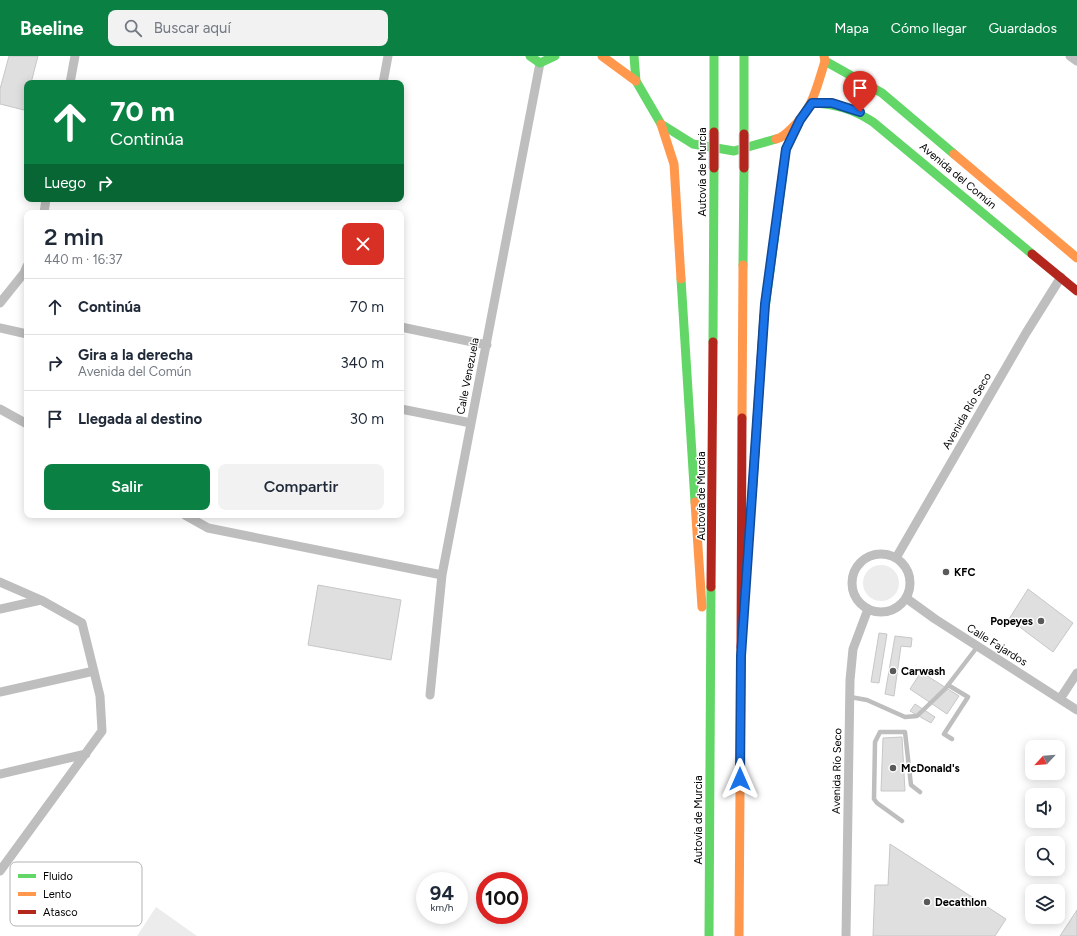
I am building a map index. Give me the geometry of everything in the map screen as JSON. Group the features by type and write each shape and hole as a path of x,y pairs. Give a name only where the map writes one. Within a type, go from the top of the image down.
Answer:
{"main road":[{"path":"530,56 540,63 555,56"},
{"path":"602,56 636,81 661,124 674,164 711,736"},
{"path":"634,56 636,81"},
{"name":"Autovía de Murcia","path":"710,936 714,56"},
{"path":"739,936 744,56"},
{"path":"741,656 765,304 786,149 800,120 812,103 825,58"},
{"name":"Avenida del Común","path":"825,58 882,93 1077,258"},
{"name":"Avenida del Común","path":"812,103 832,103 860,112 882,128 1077,291"},
{"path":"661,124 693,144 734,151 781,138 800,120"}],"street":[{"path":"71,80 75,56"},
{"path":"384,80 388,56"},
{"path":"1070,56 1077,61"},
{"name":"Calle Venezuela","path":"430,695 442,575 540,63"},
{"path":"0,302 24,273"},
{"name":"Avenida Río Seco","path":"896,558 1026,333 1061,277"},
{"path":"404,327 487,345"},
{"path":"0,328 24,333"},
{"path":"0,409 24,422"},
{"path":"404,410 471,423"},
{"path":"190,518 208,528 442,575"},
{"path":"888,554 896,558 903,564 908,572 910,590 906,598 892,610 880,612 868,609 855,596 852,578 856,569 861,562 874,555 888,554"},
{"path":"0,582 41,600 82,623 100,696 102,731 0,871"},
{"name":"Calle Fajardos","path":"906,598 934,619 1077,710"},
{"path":"0,610 41,600"},
{"name":"Avenida Río Seco","path":"846,936 850,697 853,649 868,609"},
{"path":"0,692 94,671"},
{"path":"1060,699 1077,673"},
{"path":"0,774 86,754"},
{"path":"0,859 11,856"}],"lane":[{"path":"850,697 868,700 910,718 923,712 948,685 978,646"},
{"path":"948,685 968,697 944,734 952,739"},
{"path":"902,821 876,803 874,799 875,742 880,732 905,732 911,784 920,792"}],"shaded area":[{"path":"885,565 894,570 898,576 898,590 894,596 885,601 877,601 868,596 864,590 863,579 868,570 874,566"},
{"path":"156,907 197,936 137,936"}],"building":[{"path":"9,56 38,56 32,80 24,80 24,110 0,104 0,89"},
{"path":"318,585 401,600 391,660 308,645"},
{"name":"Popeyes","path":"1028,589 1073,623 1053,652 1009,619"},
{"path":"879,633 887,634 879,683 871,682"},
{"name":"Carwash","path":"895,636 912,638 911,647 901,646 894,696 885,694"},
{"path":"921,672 959,696 947,714 910,689"},
{"path":"915,704 935,717 931,723 910,711"},
{"path":"902,737 905,791 881,791 883,738"},
{"name":"Decathlon","path":"890,844 1006,919 995,936 873,936 875,885 888,885"},
{"path":"1077,910 1077,936 1060,936"}],"traffic: fast":[{"path":"530,56 540,63 555,56"},
{"path":"634,56 636,81 661,124 693,144 734,151 776,139"},
{"path":"714,56 714,132"},
{"path":"744,56 744,134"},
{"path":"825,61 882,93 954,154"},
{"path":"812,103 844,108 873,122 1032,254"},
{"path":"764,316 786,149 800,120"},
{"path":"713,342 714,168"},
{"path":"743,265 744,168"},
{"path":"681,279 695,502"},
{"path":"709,936 711,587"}],"traffic: slow":[{"path":"602,56 636,81"},
{"path":"776,139 786,134 804,114 809,106 816,90 825,61 824,56"},
{"path":"661,124 674,164 681,279"},
{"path":"954,154 1077,258"},
{"path":"742,418 743,265"},
{"path":"695,502 702,607"},
{"path":"739,936 741,647"}],"traffic: jam":[{"path":"714,132 714,168"},
{"path":"744,134 744,168"},
{"path":"1032,254 1077,291"},
{"path":"752,496 764,316"},
{"path":"711,587 713,342"},
{"path":"741,647 742,418"}],"place":[{"name":"KFC","path":"946,572"},
{"name":"Popeyes","path":"1041,621"},
{"name":"Carwash","path":"893,671"},
{"name":"McDonald's","path":"893,768"},
{"name":"Decathlon","path":"927,902"}],"route":[{"path":"740,779 741,656 765,304 786,149 800,120 812,103 832,103 860,112"}]}
